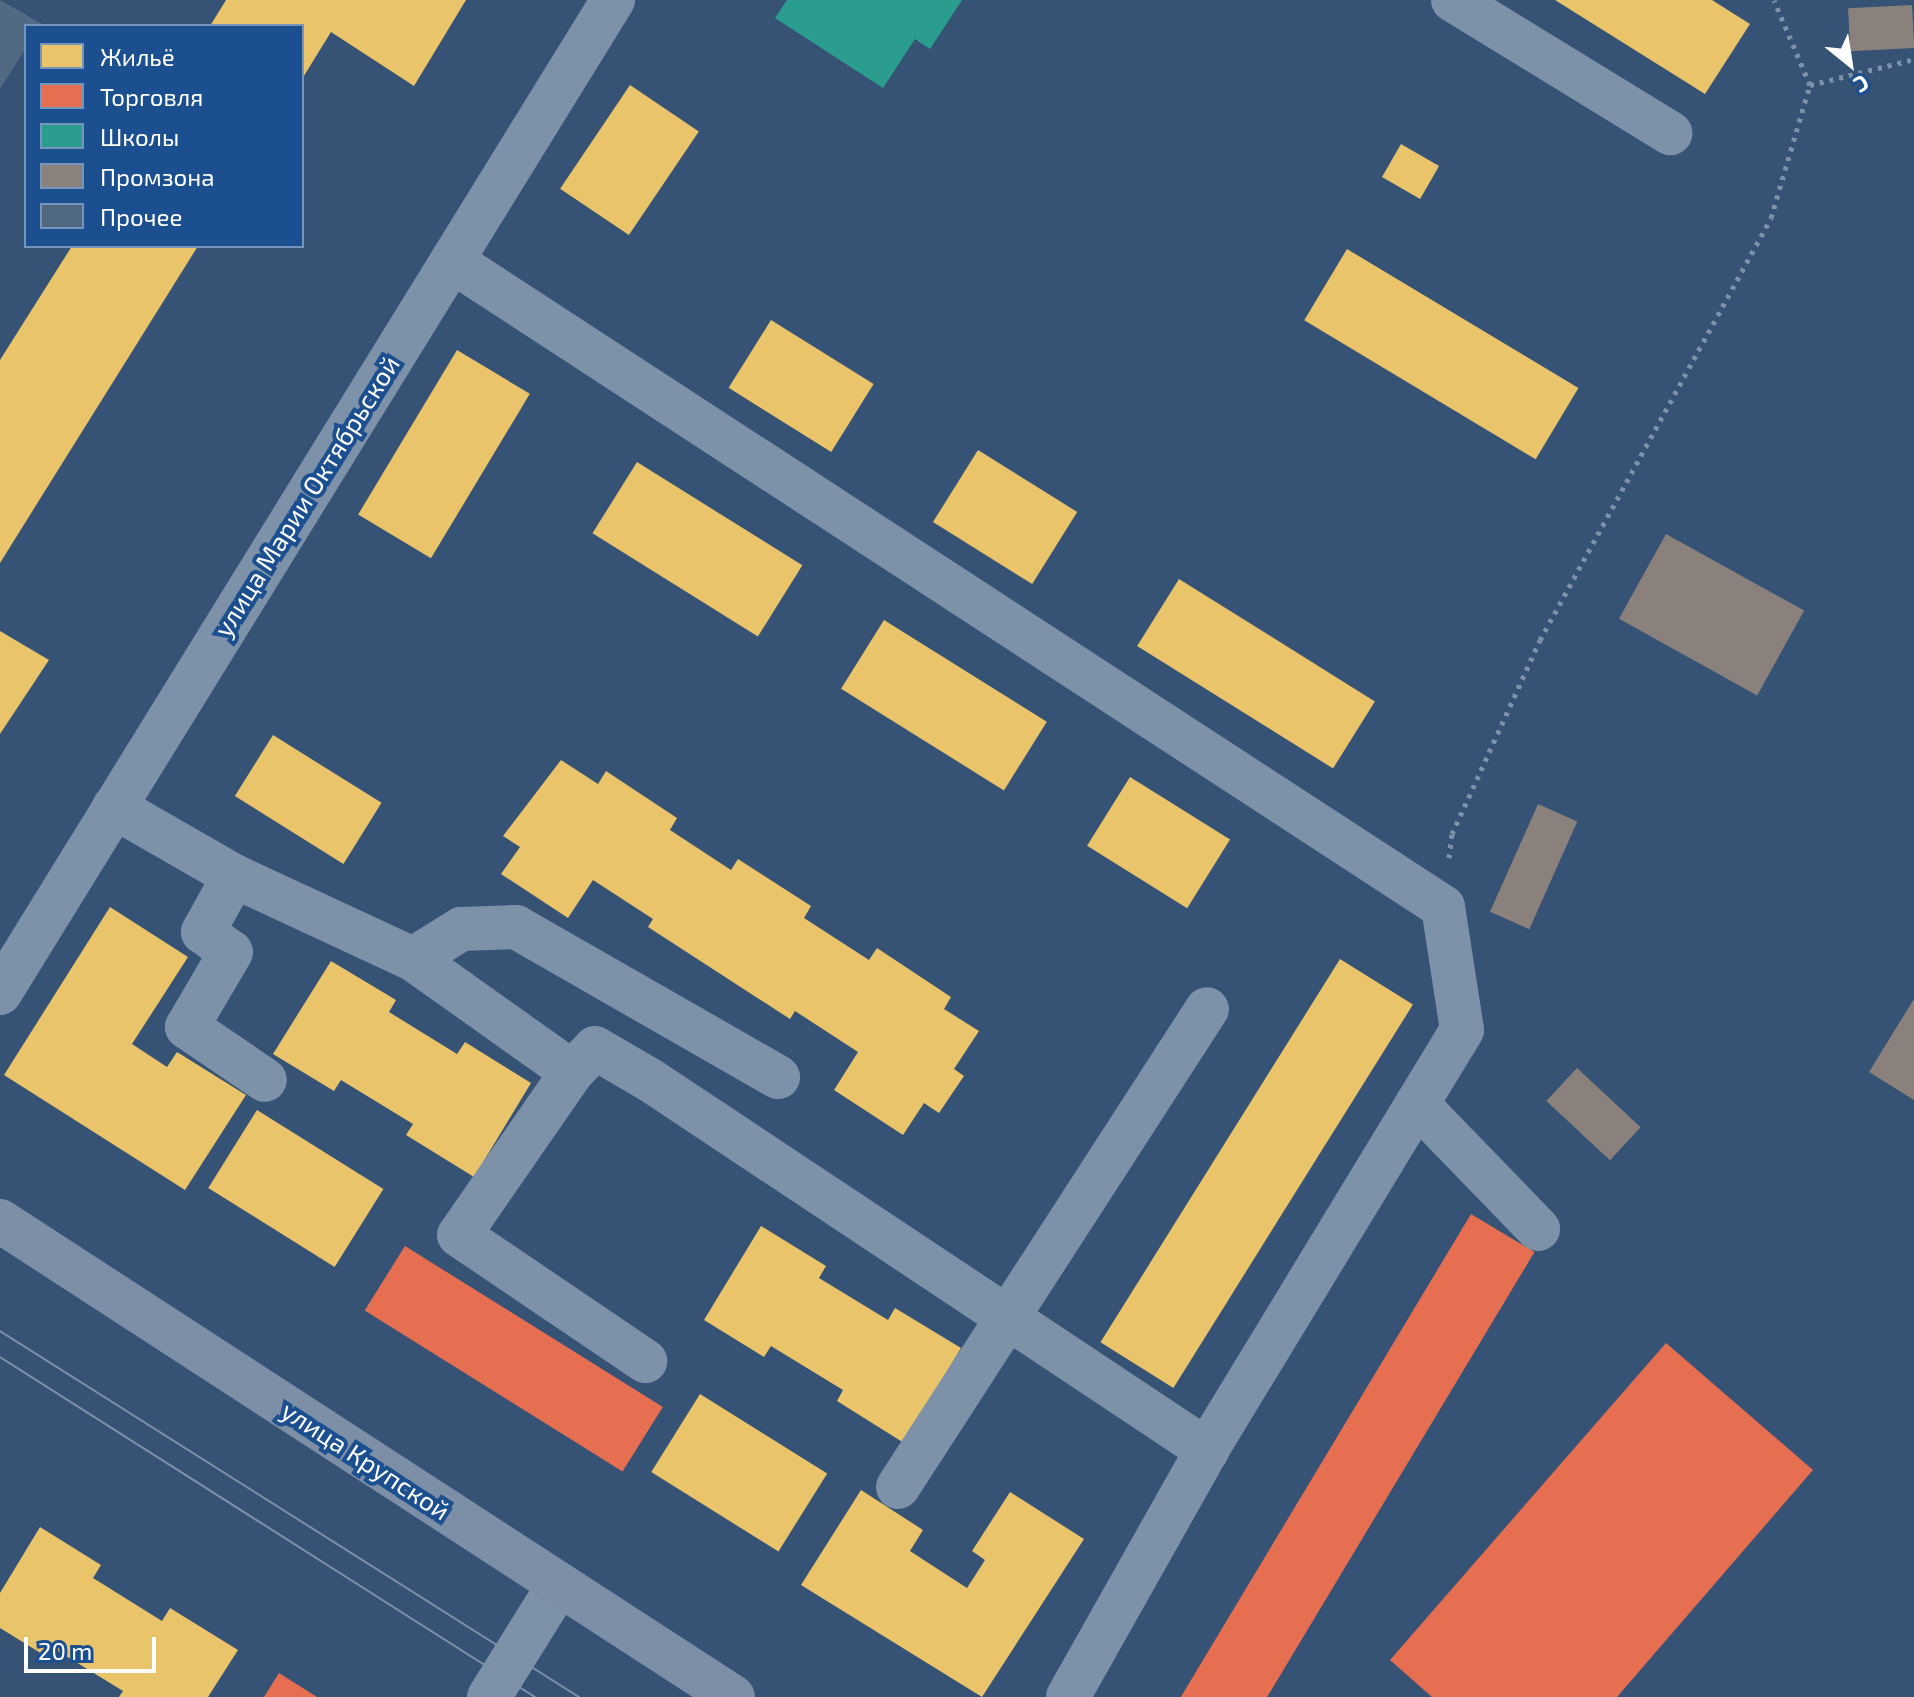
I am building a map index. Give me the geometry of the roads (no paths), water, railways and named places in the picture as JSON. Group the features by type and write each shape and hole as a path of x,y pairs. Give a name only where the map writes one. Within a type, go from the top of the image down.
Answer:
{"main road":[{"name":"улица Крупской","path":"0,1221 733,1697"}],"street":[{"name":"улица Марии Октябрьской","path":"0,993 613,0"},
{"path":"1453,0 1670,133"},
{"path":"452,261 1443,907 1462,1030 1207,1450 1068,1697"},
{"path":"114,807 234,876 413,959 572,1072"},
{"path":"234,876 203,932 231,952 187,1027 265,1080"},
{"path":"413,959 461,929 516,927 778,1077"},
{"path":"898,1487 1207,1009"},
{"path":"645,1361 459,1235 572,1072 595,1048 1006,1321 1207,1450"},
{"path":"1417,1104 1538,1229"},
{"path":"489,1697 558,1586"}],"tram line":[{"path":"0,1331 579,1697"},
{"path":"0,1357 535,1697"}]}
